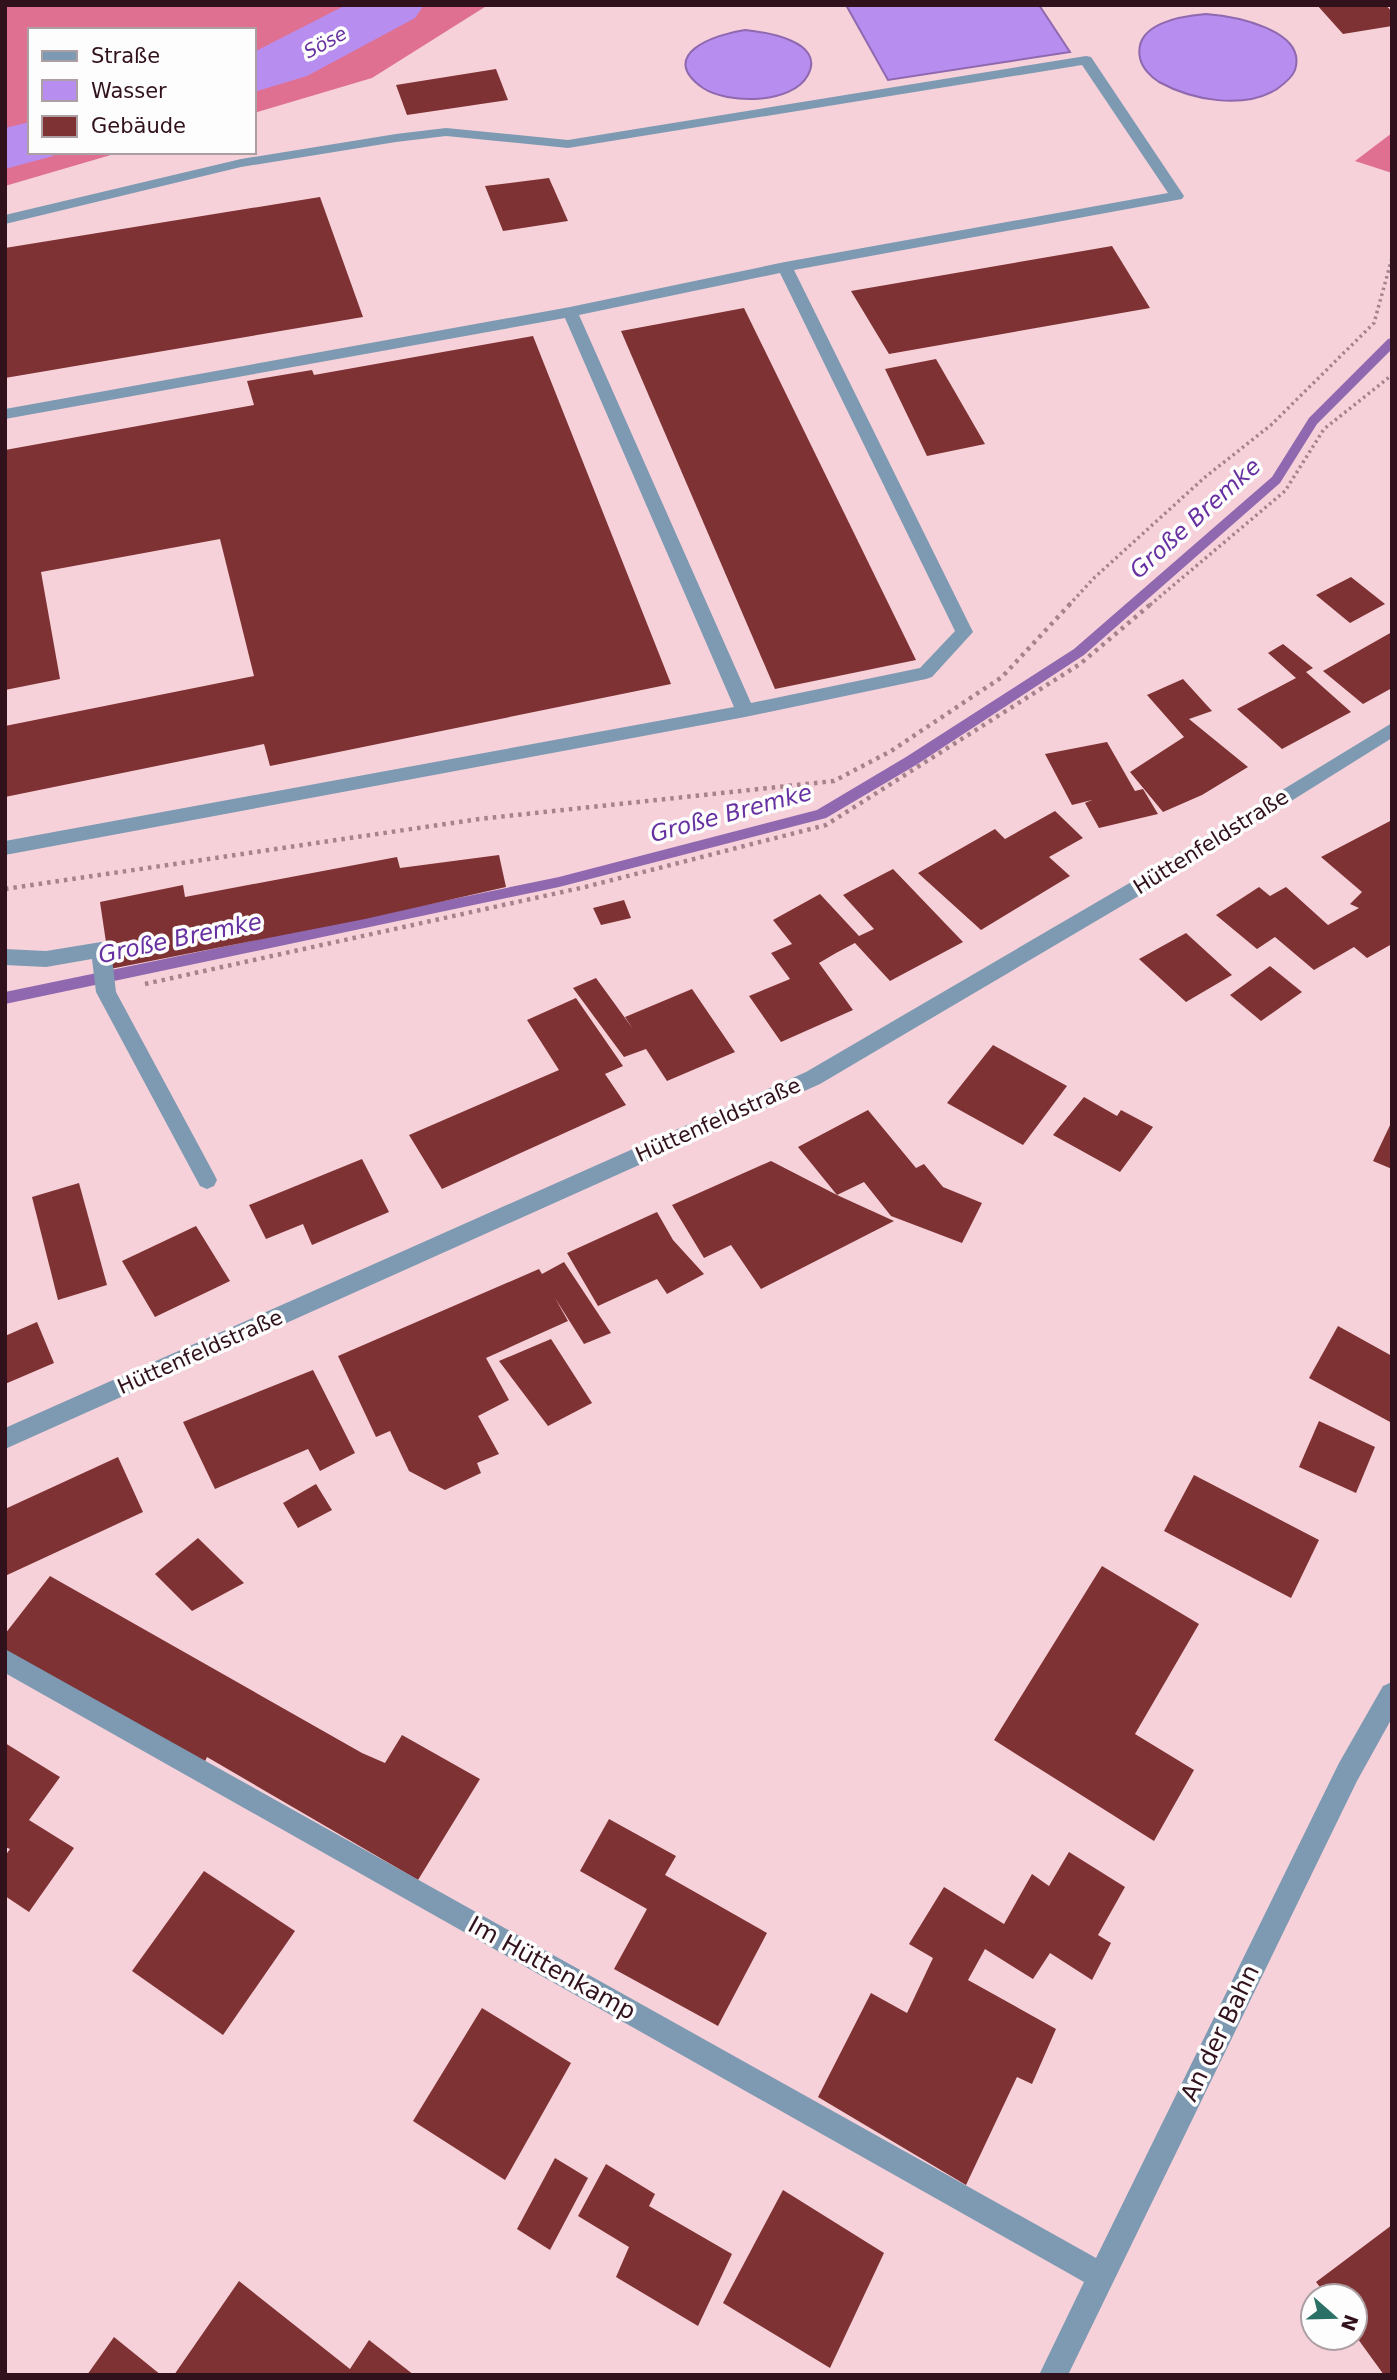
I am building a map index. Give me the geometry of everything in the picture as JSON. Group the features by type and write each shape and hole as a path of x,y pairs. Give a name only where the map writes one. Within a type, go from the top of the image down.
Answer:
{"street":[{"path":"5,220 241,163 396,138 446,132 568,144 1086,60 1177,196 785,267 570,312 5,414"},
{"path":"5,848 744,710 926,673 964,632 785,267"},
{"path":"570,312 744,710"},
{"name":"Hüttenfeldstraße","path":"5,1439 813,1078 1140,886 1392,729"},
{"path":"5,957 46,959 101,950 106,992 207,1180"},
{"name":"Im Hüttenkamp","path":"5,1660 1100,2276"},
{"name":"An der Bahn","path":"1053,2375 1349,1772 1392,1694"}],"path":[{"path":"106,992 585,887 826,825 1080,664 1285,491 1324,429 1392,375"}],"shaded area":[{"path":"5,5 488,5 372,78 256,112 256,28 28,28 28,154 114,154 5,186"},
{"path":"1392,133 1392,173 1355,161"}],"water":[{"path":"846,5 1039,5 1070,52 888,80"},
{"path":"1206,14 1249,22 1279,35 1290,44 1296,56 1292,76 1277,89 1264,95 1233,101 1187,94 1153,78 1140,58 1140,46 1144,37 1151,29 1161,24"},
{"path":"745,30 791,40 809,54 811,63 808,75 800,85 774,97 743,99 714,93 703,88 690,76 686,66 688,56 695,48 719,36"}],"building":[{"path":"1317,5 1386,5 1392,12 1392,26 1343,34"},
{"path":"496,69 508,100 407,115 396,85"},
{"path":"549,178 568,221 503,231 485,186"},
{"path":"320,197 363,317 5,378 5,248"},
{"path":"1112,246 1150,308 889,354 851,291"},
{"path":"744,308 916,660 775,689 621,331"},
{"path":"533,336 671,684 270,766 264,744 5,797 5,726 254,676 220,539 41,572 60,679 5,690 5,450 254,405 247,381 312,370 314,375"},
{"path":"936,359 985,444 927,456 885,369"},
{"path":"1351,577 1385,604 1350,623 1316,595"},
{"path":"1392,632 1392,688 1363,704 1323,671"},
{"path":"1283,644 1313,668 1306,672 1351,712 1282,749 1237,709 1296,678 1268,653"},
{"path":"1183,679 1212,711 1189,719 1248,767 1202,795 1163,812 1130,772 1184,737 1147,695"},
{"path":"1107,742 1135,791 1143,789 1158,814 1099,828 1085,803 1092,800 1072,805 1045,754"},
{"path":"1055,811 1083,838 1049,857 1070,876 981,930 918,873 995,829 1005,839"},
{"path":"1392,820 1392,944 1367,958 1354,947 1314,970 1275,937 1257,949 1216,915 1259,887 1270,896 1286,887 1328,925 1359,908 1350,904 1362,892 1321,857"},
{"path":"499,855 506,887 365,919 110,969 100,902 183,885 185,897 397,857 400,868"},
{"path":"893,869 963,942 890,981 855,943 836,953 819,963 853,1010 781,1042 749,996 790,979 771,953 792,944 773,920 820,894 859,936 874,929 843,895"},
{"path":"624,900 631,918 601,925 593,908"},
{"path":"1186,933 1232,975 1186,1002 1139,959"},
{"path":"1270,966 1302,992 1261,1021 1230,995"},
{"path":"596,978 633,1029 625,1017 692,989 735,1052 667,1081 646,1049 624,1057 573,988"},
{"path":"576,998 623,1066 605,1074 626,1105 442,1189 409,1135 559,1070 527,1020"},
{"path":"993,1045 1067,1086 1023,1145 947,1103"},
{"path":"1084,1097 1117,1116 1121,1110 1153,1127 1120,1172 1053,1135"},
{"path":"868,1110 916,1168 924,1164 943,1187 982,1203 962,1243 891,1216 864,1182 837,1195 798,1147"},
{"path":"1392,1121 1392,1169 1373,1161"},
{"path":"362,1159 389,1212 312,1245 303,1224 266,1239 249,1205"},
{"path":"771,1161 894,1221 761,1289 731,1245 704,1258 672,1205"},
{"path":"79,1183 107,1285 58,1300 32,1197"},
{"path":"657,1212 673,1240 704,1274 667,1294 657,1279 598,1306 567,1253"},
{"path":"196,1226 230,1281 155,1317 122,1261"},
{"path":"564,1262 611,1333 584,1344 555,1298 568,1321 486,1358 509,1400 478,1416 499,1454 477,1463 481,1473 445,1490 409,1471 390,1431 376,1437 338,1356 539,1269 542,1274"},
{"path":"37,1322 54,1363 5,1384 5,1336"},
{"path":"1338,1326 1392,1356 1392,1423 1309,1378"},
{"path":"551,1339 592,1403 548,1426 499,1361"},
{"path":"313,1370 355,1453 320,1471 308,1449 215,1489 183,1422"},
{"path":"1319,1421 1375,1447 1356,1493 1299,1467"},
{"path":"118,1457 143,1512 5,1576 5,1509"},
{"path":"1194,1475 1319,1540 1291,1598 1164,1531"},
{"path":"316,1484 332,1510 298,1528 283,1503"},
{"path":"198,1538 244,1583 192,1611 155,1574"},
{"path":"1102,1566 1199,1624 1135,1734 1194,1770 1154,1841 994,1740"},
{"path":"50,1576 362,1753 385,1763 402,1735 480,1779 418,1880 207,1757 201,1770 5,1654 5,1634"},
{"path":"5,1743 60,1777 29,1820 74,1848 29,1912 5,1896 5,1856 10,1849 5,1847"},
{"path":"609,1819 676,1856 665,1875 767,1933 718,2026 614,1969 647,1909 580,1871"},
{"path":"1069,1852 1125,1887 1098,1935 1111,1943 1092,1980 1050,1953 1033,1979 985,1949 968,1980 1056,2029 1032,2084 1017,2077 966,2185 818,2097 871,1993 907,2013 933,1958 909,1944 944,1887 1004,1924 1032,1874 1049,1886"},
{"path":"204,1871 295,1931 223,2035 132,1971"},
{"path":"482,2008 571,2063 505,2180 413,2121"},
{"path":"555,2158 588,2178 550,2250 517,2229"},
{"path":"606,2164 655,2194 649,2206 732,2254 698,2326 616,2277 629,2247 578,2216"},
{"path":"783,2190 884,2253 830,2368 723,2303"},
{"path":"1392,2225 1392,2375 1384,2375 1367,2352 1369,2282 1316,2282"},
{"path":"239,2281 350,2369 369,2340 414,2375 174,2375"},
{"path":"114,2337 161,2375 87,2375"}],"waterway":[{"name":"Söse","path":"256,72 285,63 393,5"},
{"name":"Söse","path":"5,149 28,143"},
{"name":"Große Bremke","path":"5,998 559,882 821,814 911,761 1079,652 1276,480 1313,421 1392,342"}]}
